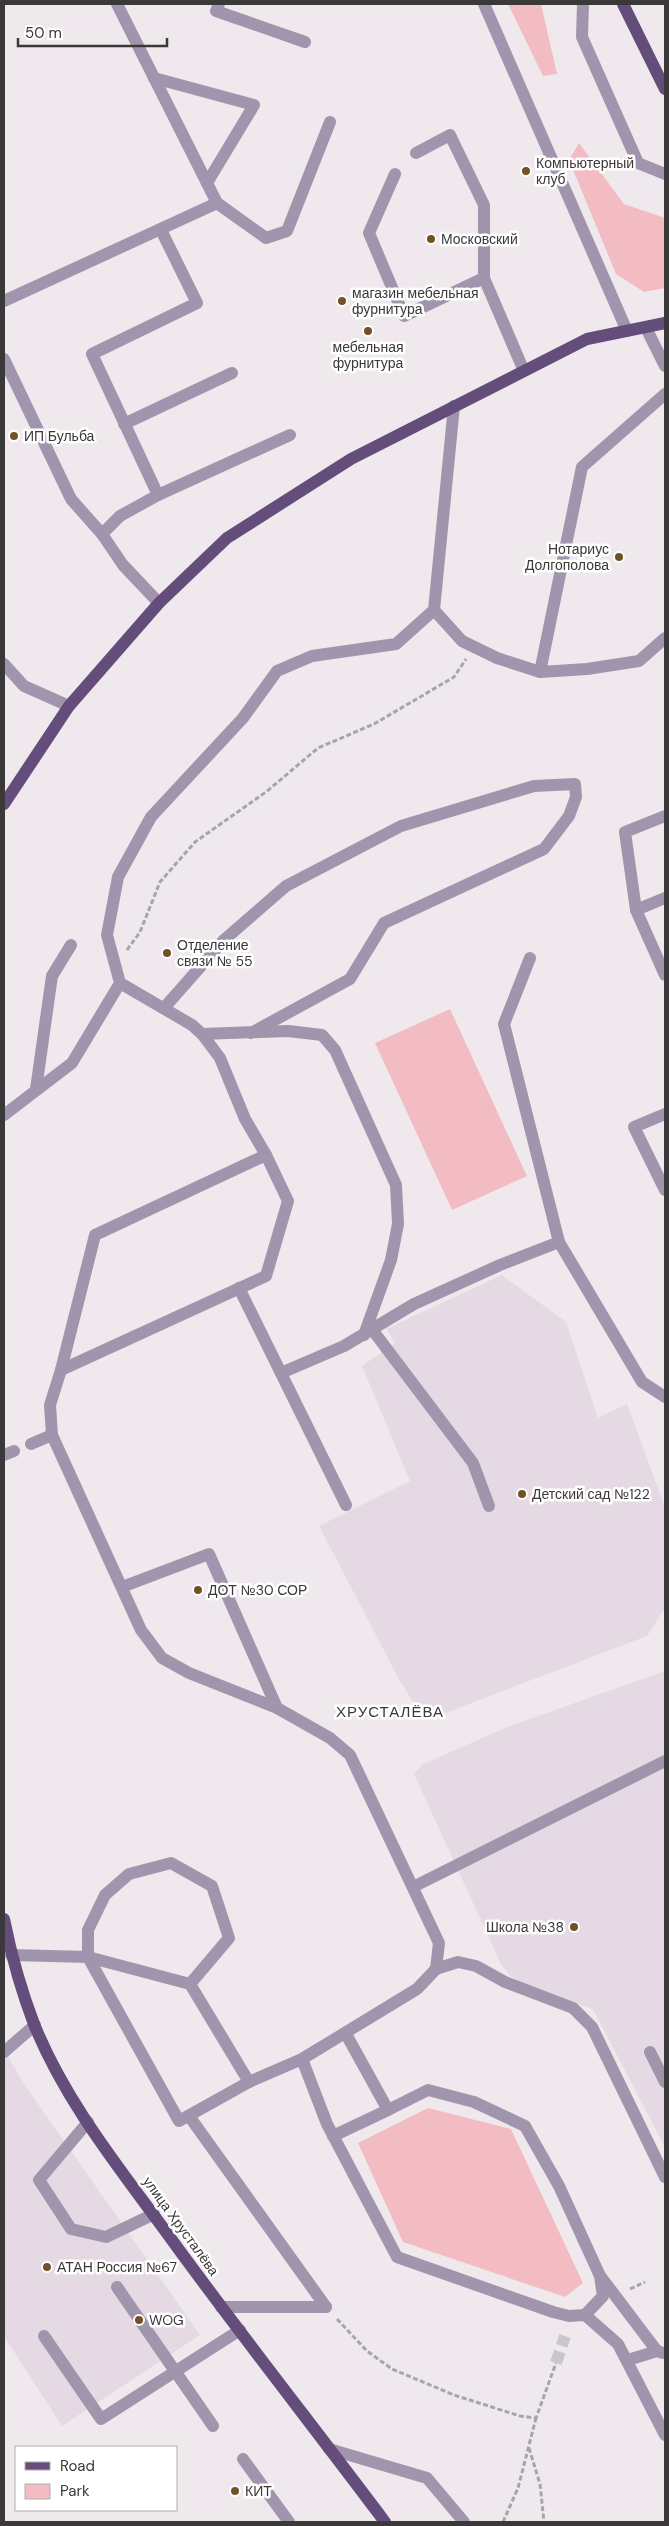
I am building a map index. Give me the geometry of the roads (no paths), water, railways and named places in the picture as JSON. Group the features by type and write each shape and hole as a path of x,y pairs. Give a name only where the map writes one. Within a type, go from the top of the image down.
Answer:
{"main road":[{"path":"623,4 665,89"},
{"path":"4,804 69,706 159,603 227,538 351,459 587,339 665,323"},
{"name":"улица Хрусталёва","path":"4,1919 8,1956 35,2025 67,2089 88,2122 221,2307 384,2522"}],"lane":[{"path":"219,4 216,11 305,42"},
{"path":"484,4 627,331"},
{"path":"583,4 582,36 638,163 665,174"},
{"path":"119,6 217,203 266,238 287,231 330,122"},
{"path":"154,78 254,105 207,183"},
{"path":"416,153 450,135 484,205 484,278 524,371"},
{"path":"395,174 369,233 404,316 484,278"},
{"path":"4,301 217,203"},
{"path":"158,495 92,354 197,303 161,230"},
{"path":"646,328 665,366"},
{"path":"4,359 71,499 102,534 123,565 159,603"},
{"path":"124,424 232,373"},
{"path":"540,672 582,467 665,394"},
{"path":"4,1114 72,1063 120,983 107,935 118,877 151,817 243,718 277,671 312,656 396,644 434,610 454,406"},
{"path":"102,534 120,516 158,495 290,435"},
{"path":"434,610 462,641 497,658 540,672 587,669 639,661 665,638"},
{"path":"4,664 24,686 69,706"},
{"path":"164,1008 224,940 286,886 400,826 534,786 575,784 576,797 569,816 544,849 384,923 350,979 251,1033"},
{"path":"665,816 625,832 636,910 665,974"},
{"path":"636,910 665,898"},
{"path":"36,1089 52,976 70,945"},
{"path":"530,958 504,1024 559,1242 642,1382 665,1397"},
{"path":"60,1370 266,1276 288,1201 266,1155 245,1119 220,1058 202,1034 192,1025 120,983"},
{"path":"202,1034 288,1031 322,1035 336,1050 396,1185 398,1224 391,1260 367,1331"},
{"path":"665,1114 634,1127 665,1190"},
{"path":"266,1155 95,1235 50,1405 52,1435 141,1630 162,1658 189,1673 277,1708 330,1738 350,1755 439,1943 436,1969"},
{"path":"281,1373 344,1346 414,1304 500,1265 559,1242"},
{"path":"239,1288 346,1506"},
{"path":"367,1331 473,1463 489,1506"},
{"path":"31,1444 52,1435"},
{"path":"122,1587 209,1554 277,1708"},
{"path":"413,1887 665,1761"},
{"path":"190,1984 229,1938 212,1886 171,1863 129,1874 105,1895 88,1930 88,1957 179,2121 248,2082 302,2059 346,2034 417,1989 436,1969 458,1962 476,1966 505,1982 572,2008 592,2026 665,2177"},
{"path":"8,1956 88,1957 190,1984 248,2082"},
{"path":"4,2052 35,2025"},
{"path":"346,2034 388,2110"},
{"path":"650,2052 665,2082"},
{"path":"302,2059 327,2124 397,2256 569,2316 586,2315 603,2296 600,2276"},
{"path":"334,2136 428,2090 474,2102 525,2126 559,2186 600,2276 661,2352 628,2360"},
{"path":"189,2116 326,2307 221,2307"},
{"path":"88,2122 39,2180 71,2229 106,2238 154,2214"},
{"path":"117,2287 213,2426"},
{"path":"586,2315 618,2344 628,2360 665,2435"},
{"path":"44,2336 101,2418 240,2330"},
{"path":"329,2449 427,2478 464,2522"},
{"path":"243,2459 289,2522"}],"tunnel":[{"path":"556,2363 565,2336"}],"place":[{"name":"Компьютерный клуб","path":"526,171"},
{"name":"Московский","path":"431,239"},
{"name":"магазин мебельная фурнитура","path":"342,301"},
{"name":"мебельная фурнитура","path":"368,331"},
{"name":"ИП Бульба","path":"14,436"},
{"name":"Нотариус Долгополова","path":"619,557"},
{"name":"Отделение связи № 55","path":"167,953"},
{"name":"Детский сад №122","path":"522,1494"},
{"name":"ДОТ №30 СОР","path":"198,1590"},
{"name":"Школа №38","path":"574,1927"},
{"name":"АТАН Россия №67","path":"47,2267"},
{"name":"WOG","path":"139,2320"},
{"name":"КИТ","path":"235,2491"}],"district":[{"name":"ХРУСТАЛЁВА","path":"390,1712"}]}
